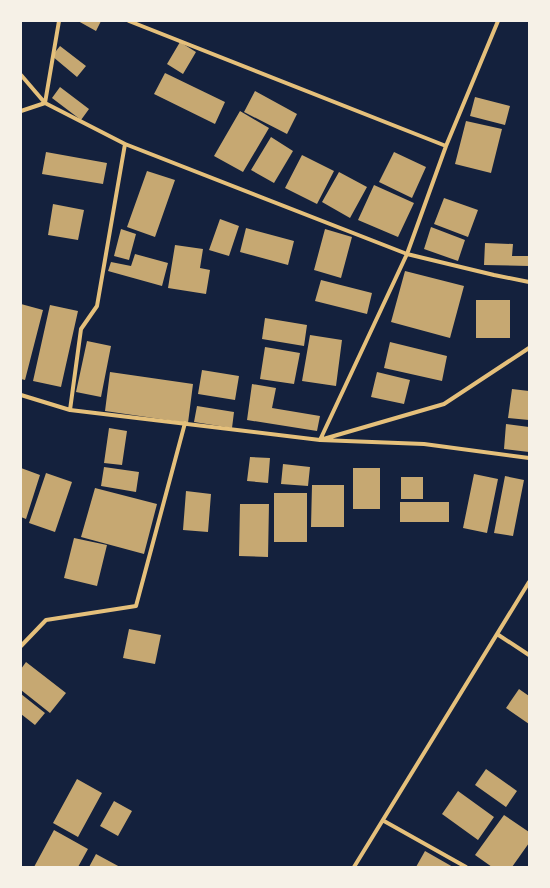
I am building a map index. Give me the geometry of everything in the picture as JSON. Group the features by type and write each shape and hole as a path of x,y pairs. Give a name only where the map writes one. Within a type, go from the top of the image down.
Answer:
{"street":[{"path":"45,103 59,21"},
{"path":"129,21 446,146"},
{"path":"320,440 408,254 446,146 498,21"},
{"path":"21,75 45,103 125,144 408,254 529,282"},
{"path":"21,111 45,103"},
{"path":"70,410 81,329 96,306 125,144"},
{"path":"320,440 444,404 529,348"},
{"path":"21,395 70,410 320,440 424,444 529,458"},
{"path":"21,646 46,620 136,606 185,423"},
{"path":"354,867 384,822 529,582"},
{"path":"497,634 529,655"},
{"path":"384,822 466,867"}],"building":[{"path":"78,21 101,21 96,31"},
{"path":"180,42 196,52 183,74 167,64"},
{"path":"60,46 86,66 77,77 52,56"},
{"path":"165,73 225,102 215,124 154,94"},
{"path":"60,87 89,109 81,120 52,98"},
{"path":"255,91 297,114 287,134 244,112"},
{"path":"475,97 510,106 505,125 470,116"},
{"path":"240,111 269,128 243,172 214,156"},
{"path":"466,121 502,129 491,173 455,164"},
{"path":"271,137 293,151 274,183 251,170"},
{"path":"46,152 107,163 103,184 42,174"},
{"path":"394,152 426,167 412,198 379,182"},
{"path":"302,155 334,171 317,204 285,188"},
{"path":"147,171 175,180 155,237 127,227"},
{"path":"339,172 367,187 350,218 322,202"},
{"path":"374,185 414,203 398,237 358,220"},
{"path":"444,198 478,210 468,237 434,224"},
{"path":"53,204 84,210 78,240 48,235"},
{"path":"220,219 239,226 229,256 209,250"},
{"path":"431,227 465,240 458,261 424,249"},
{"path":"246,228 294,241 288,265 240,252"},
{"path":"121,229 136,234 129,260 114,256"},
{"path":"325,229 352,237 341,278 314,270"},
{"path":"485,243 513,244 512,256 529,256 529,266 484,265"},
{"path":"175,245 203,249 200,268 210,270 206,294 168,288"},
{"path":"135,254 168,263 162,286 108,271 111,262 131,266"},
{"path":"405,271 464,286 450,338 391,322"},
{"path":"321,280 372,293 367,314 315,301"},
{"path":"476,300 510,300 510,338 476,338"},
{"path":"21,304 43,310 25,380 21,379"},
{"path":"50,305 78,311 61,387 33,381"},
{"path":"265,318 307,325 304,346 262,339"},
{"path":"310,335 342,340 336,386 302,381"},
{"path":"87,341 111,346 101,397 76,392"},
{"path":"390,342 447,356 442,381 384,368"},
{"path":"265,347 300,353 294,384 260,379"},
{"path":"202,370 239,376 235,400 198,394"},
{"path":"110,372 193,384 188,423 105,411"},
{"path":"377,372 410,380 404,404 371,397"},
{"path":"252,384 276,388 272,408 320,416 317,431 247,420"},
{"path":"512,389 529,391 529,420 508,418"},
{"path":"197,406 234,412 232,428 194,422"},
{"path":"506,424 529,427 529,452 504,449"},
{"path":"109,428 127,431 122,465 104,463"},
{"path":"250,457 270,458 268,483 247,481"},
{"path":"283,464 310,467 308,486 281,484"},
{"path":"104,467 139,472 136,492 101,486"},
{"path":"21,468 40,475 26,519 21,517"},
{"path":"353,468 380,468 380,509 353,509"},
{"path":"46,473 72,482 55,532 29,523"},
{"path":"474,474 498,479 487,533 463,528"},
{"path":"505,476 524,480 513,536 494,533"},
{"path":"401,477 423,477 423,499 401,499"},
{"path":"312,485 344,485 344,527 311,527"},
{"path":"95,488 157,504 144,554 81,537"},
{"path":"186,491 211,494 208,532 183,530"},
{"path":"274,493 307,493 307,542 274,542"},
{"path":"400,502 449,502 449,522 400,522"},
{"path":"240,504 269,504 268,557 239,556"},
{"path":"74,538 107,545 97,586 64,578"},
{"path":"129,629 161,635 155,664 123,658"},
{"path":"26,662 66,693 50,713 21,690 21,669"},
{"path":"519,689 529,696 529,724 506,708"},
{"path":"21,694 45,713 35,725 21,714"},
{"path":"486,769 517,791 506,807 475,785"},
{"path":"77,779 102,793 78,837 53,823"},
{"path":"458,791 494,817 478,840 442,814"},
{"path":"114,801 132,811 118,836 100,826"},
{"path":"504,815 529,832 529,843 512,867 492,867 475,855"},
{"path":"54,830 88,849 78,867 34,867"},
{"path":"425,851 453,867 416,867"},
{"path":"96,854 120,867 89,867"}]}
